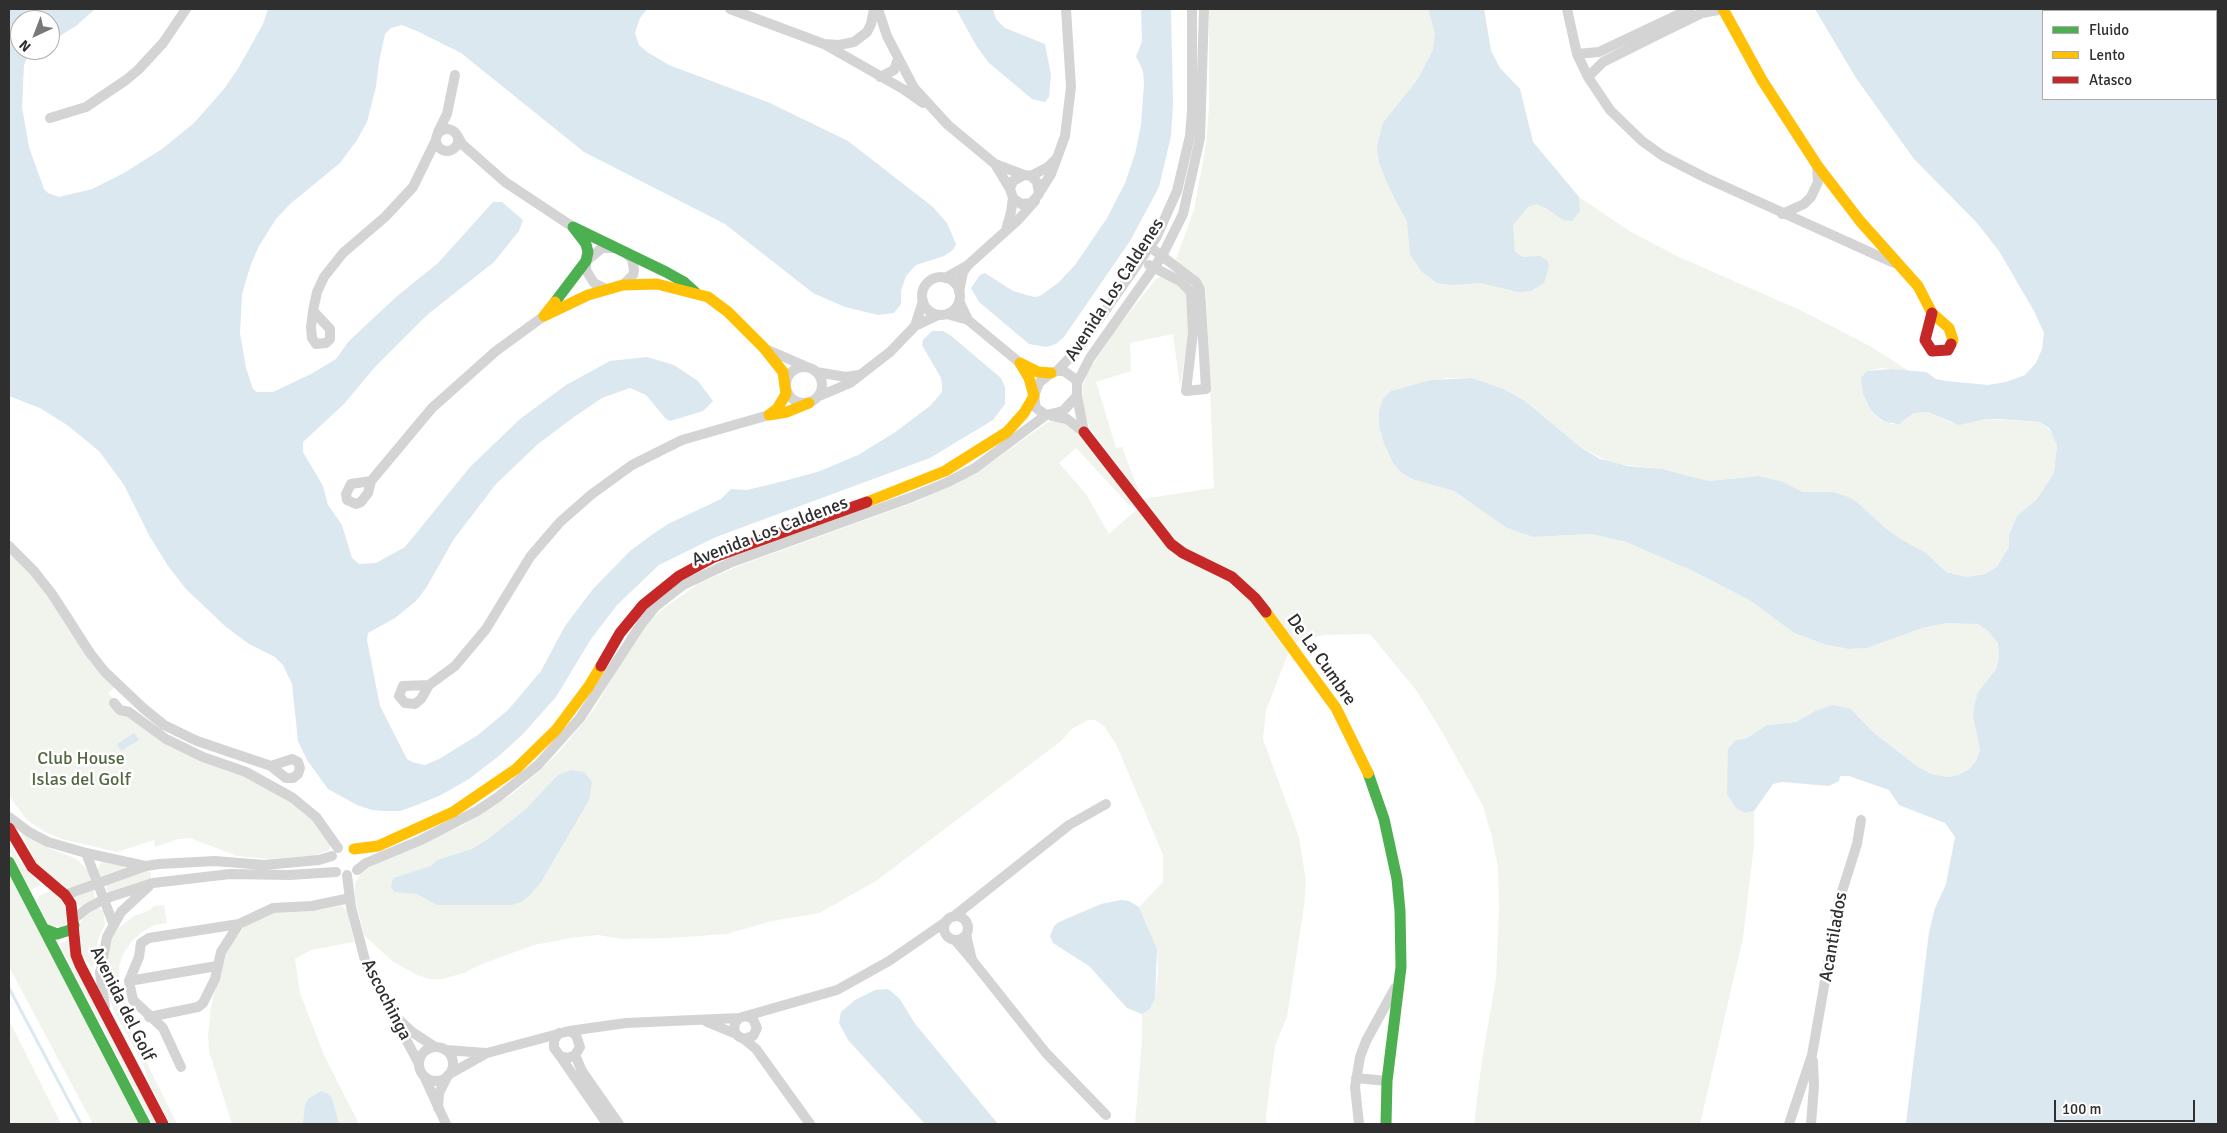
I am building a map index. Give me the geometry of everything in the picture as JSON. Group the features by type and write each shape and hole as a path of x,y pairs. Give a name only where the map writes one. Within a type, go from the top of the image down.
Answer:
{"street":[{"path":"50,118 86,107 126,80 138,70 163,42 186,9"},
{"path":"730,9 824,44 860,64 932,110 994,164 1012,194 1026,204 1037,197"},
{"path":"867,32 874,9"},
{"path":"878,9 887,36 898,59 914,88 932,110"},
{"path":"429,685 455,666 468,653 486,629 536,549 560,522 599,489 632,465 682,440 769,415 786,412 850,383 890,352 915,326 955,309 963,272 968,265 1018,220 1037,197 1051,174 1057,158 1065,136 1071,87 1066,9"},
{"name":"Avenida Los Caldenes","path":"1054,372 1079,348 1150,247 1168,216 1177,191 1190,136 1192,111 1192,9"},
{"name":"Avenida Los Caldenes","path":"1077,382 1090,358 1162,256 1183,214 1196,163 1201,118 1204,9"},
{"path":"1567,9 1577,54 1588,77 1600,96 1624,125 1656,151 1706,178 1782,214 1898,265"},
{"path":"1588,77 1601,57 1690,9"},
{"path":"1650,32 1701,11 1724,9 1762,80 1817,165 1860,221 1918,286 1932,313"},
{"path":"824,44 839,45 854,42 867,32 874,30 887,36"},
{"path":"854,42 854,54 860,64"},
{"path":"1577,54 1601,57"},
{"path":"880,77 894,70 898,59"},
{"path":"313,311 317,292 332,264 385,217 413,188 447,114 455,75"},
{"path":"447,114 449,124 470,151 505,182 573,227 678,278 695,292"},
{"path":"437,136 448,129 455,133"},
{"path":"426,162 456,146 455,133"},
{"path":"437,136 438,146 448,150 470,151"},
{"path":"1006,230 1013,181 1048,167 1057,158"},
{"path":"994,164 1028,175 1038,182 1037,197"},
{"path":"1782,214 1804,204 1811,197 1818,182 1817,165"},
{"path":"573,227 582,236 586,244 588,252 586,261 590,278 600,287 606,289"},
{"path":"1141,260 1180,281 1191,292 1193,333 1186,391 1206,389 1200,289 1196,282 1150,247"},
{"path":"544,316 586,261 602,248 613,248"},
{"path":"623,284 633,275 634,270 632,259 626,254"},
{"path":"915,326 923,301 924,289 928,284 932,280 945,278 968,265"},
{"path":"945,278 954,283 968,320 1020,364 1033,370 1070,374 1077,382 1077,396 1084,432"},
{"path":"370,480 432,408 496,351 544,316 606,289 623,284 657,284 695,292 708,297 728,312 764,348 783,372 787,391 794,400 813,400"},
{"path":"923,301 928,310 968,320"},
{"path":"764,348 812,370 820,376 822,388 813,400"},
{"path":"1190,356 1204,357"},
{"path":"1020,364 1029,378 1036,408 1049,416 1067,419 1084,432"},
{"path":"769,415 782,401 793,371 812,370 846,377 860,375"},
{"path":"1034,396 1039,383 1054,372"},
{"name":"Avenida Los Caldenes","path":"354,850 378,846 453,812 516,768 556,730 589,686 620,634 643,605 679,576 714,557 898,491 945,471 1007,432 1024,414 1034,396"},
{"path":"1049,416 1069,406 1077,396"},
{"name":"Avenida Los Caldenes","path":"356,870 366,863 421,840 477,811 538,765 580,718 642,623 656,606 683,585 732,562 912,497 948,482 975,468 1049,416"},
{"name":"De La Cumbre","path":"1084,432 1158,531 1171,544 1183,553 1232,577 1255,598 1336,708 1366,766 1384,819 1391,849 1400,911 1399,981 1387,1081 1386,1124"},
{"path":"9,546 34,571 52,594 104,672 143,708 164,724 197,741 271,766"},
{"path":"114,703 120,710 129,712 166,739 204,757 246,772 272,784 316,816 335,852 331,865 336,872"},
{"path":"424,1076 439,1080 487,1053 564,1032 626,1023 743,1017 817,997 845,986 882,965 950,919 1069,825 1106,804"},
{"path":"9,818 48,842 86,853 146,866 215,861 264,865 319,860 346,846 354,850 359,857 356,870 347,875 336,872 290,875 230,874 153,883 104,899 86,909 74,922 70,930 57,934 44,929"},
{"name":"Acantilados","path":"1789,1124 1812,1055 1838,901 1857,844 1861,820"},
{"name":"Avenida del Golf","path":"9,828 26,860 62,892 71,904 76,955 163,1124"},
{"path":"86,853 113,923"},
{"name":"Avenida del Golf","path":"9,862 145,1124"},
{"path":"30,902 39,892 45,889 62,892 98,884 146,866"},
{"name":"Ascochinga","path":"347,875 350,898 366,964 419,1064"},
{"path":"106,1015 100,973 102,955 113,923 127,905 153,883"},
{"path":"916,941 933,935 953,939 967,930 972,910 982,893"},
{"path":"181,1067 162,1028 133,1000 129,981 139,957 140,947 150,938 239,924 272,908 312,906 350,898"},
{"path":"950,919 964,920 972,960"},
{"path":"950,919 944,929 972,960 1046,1053 1106,1115"},
{"path":"149,1016 198,1007 203,1003 215,979 217,966 228,938 239,924"},
{"path":"129,981 217,966"},
{"name":"De La Cumbre","path":"1359,1124 1356,1106 1356,1078 1366,1041 1399,981"},
{"path":"743,1017 734,1027 740,1036 750,1038 764,1016 775,1008"},
{"path":"392,1014 412,1032 435,1047 446,1050 487,1053"},
{"path":"743,1017 753,1019 756,1029 756,1049"},
{"path":"699,1020 725,1028 740,1036 756,1049 810,1124"},
{"path":"594,1028 580,1042 575,1055 582,1071 619,1124"},
{"path":"564,1032 576,1035 580,1042"},
{"path":"564,1032 554,1040 557,1052 607,1124"},
{"path":"536,1039 568,1058 575,1055"},
{"path":"435,1047 422,1054 419,1064 446,1124"},
{"path":"438,1108 439,1093 453,1065 446,1050"},
{"name":"Acantilados","path":"1811,1124 1814,1086 1812,1055"},
{"path":"1356,1078 1387,1081"}],"green space":[{"path":"1209,9 1484,9 1491,51 1500,68 1520,89 1533,142 1579,197 1631,232 1679,257 1800,310 1870,346 1909,371 1882,368 1867,371 1863,394 1870,409 1880,420 1893,424 1904,421 1914,413 1928,412 1952,423 1986,419 2040,422 2054,434 2057,445 2054,473 2037,499 2017,516 2009,535 2009,547 2004,557 1997,567 1985,574 1966,577 1946,572 1926,553 1899,538 1856,501 1846,496 1833,492 1803,492 1781,481 1758,476 1709,481 1662,469 1611,463 1580,447 1525,401 1504,389 1472,378 1446,378 1420,384 1383,436 1393,463 1412,479 1454,491 1507,528 1533,537 1591,534 1626,542 1695,572 1751,601 1794,633 1824,644 1848,649 1867,648 1922,628 1947,623 1969,623 1978,624 1988,631 1998,645 1999,657 1996,669 1978,692 1976,730 1980,750 1976,761 1968,770 1958,775 1947,777 1932,774 1918,767 1873,732 1858,716 1815,711 1796,722 1767,725 1747,738 1736,740 1727,794 1745,813 1754,811 1754,845 1743,938 1700,1124 1474,1124 1482,1060 1496,979 1499,907 1498,867 1492,837 1483,806 1444,735 1416,690 1370,634 1323,635 1298,641 1288,654 1266,710 1263,739 1299,837 1306,881 1287,1017 1275,1046 1266,1116 1267,1124 1135,1124 1142,1039 1142,1014 1150,1009 1155,999 1158,970 1157,949 1139,907 1163,882 1163,855 1116,744 1104,726 1095,720 1088,720 1072,729 1061,741 876,881 819,913 772,921 727,934 669,938 622,939 598,935 571,938 534,945 482,964 464,973 442,979 429,979 415,974 392,961 364,935 355,898 355,883 362,872 375,864 461,826 511,795 537,773 559,752 594,709 624,658 647,624 664,608 698,584 741,565 915,502 976,473 1048,422 1062,422 1074,428 1133,504 1130,506 1076,448 1059,463 1086,494 1109,534 1144,503 1142,499 1214,488 1206,289 1203,283 1176,259 1194,210 1206,145 1209,106"},
{"path":"1162,276 1183,287 1189,298 1188,339 1180,386 1173,334 1130,343 1131,371 1096,382 1116,448 1122,447 1140,494 1095,436 1085,417 1082,398 1083,385 1088,372 1114,332 1155,280"},
{"name":"Club House Islas del Golf","path":"9,552 29,570 115,687 108,693 128,715 272,789 318,821 331,846 329,850 314,856 269,859 237,856 190,838 178,839 155,847 154,840 117,852 62,839 45,832 27,820 9,796"},
{"path":"19,829 49,848 77,859 89,872 91,880 89,883 71,888 65,887 37,864"},
{"path":"9,841 18,859 41,885 30,890 9,850"},
{"path":"100,863 123,866 124,868 99,877 97,872"},
{"path":"147,871 151,873 151,879 110,893 106,889 107,885"},
{"path":"9,874 140,1124 93,1124 9,967"},
{"path":"91,890 94,891 95,899 79,907 74,897 75,895"},
{"path":"50,891 55,893 67,909 68,921 62,927 49,925 37,901 39,896"},
{"path":"164,905 167,923 155,925 142,932 132,941 123,954 119,967 120,982 131,1031 177,1124 170,1124 150,1085 143,1064 117,1017 108,996 105,967 106,956 114,931 134,916 150,910 154,906"},
{"path":"97,906 103,911 105,924 98,940 93,969 82,956 79,925 85,914"},
{"path":"342,906 348,912 354,942 311,950 295,959 300,993 324,1055 359,1124 232,1124 209,1051 208,1036 211,1006 226,952 244,927 271,913 313,911"},
{"path":"68,941 158,1124 153,1124 59,943"},
{"path":"9,1020 61,1124 9,1124"}],"shaded area":[{"path":"9,9 95,9 76,26 60,36 60,10 10,10 10,60 26,60 24,65 22,107 29,147 44,189 48,193 59,197 92,189 124,173 162,149 194,123 224,89 239,67 263,24 268,9 647,9 640,18 635,33 639,45 647,52 669,65 770,103 848,141 933,207 947,223 956,244 953,250 944,256 916,265 906,276 901,291 901,304 894,313 878,315 845,307 813,293 725,224 584,152 461,53 402,25 391,28 385,34 376,87 367,122 357,140 340,163 290,204 276,219 259,246 251,264 242,294 240,333 246,368 253,389 257,392 273,392 311,374 336,359 349,341 396,297 438,263 493,202 502,202 523,220 519,231 494,262 427,315 375,367 344,404 303,442 303,452 323,486 328,505 342,525 352,558 359,564 376,563 405,547 470,467 520,419 566,385 610,361 647,357 674,365 698,381 713,401 703,411 670,421 666,419 646,395 630,388 602,398 538,444 496,484 454,539 426,588 416,601 395,618 368,633 367,640 380,706 407,759 412,762 425,765 439,759 478,735 508,710 541,671 565,626 593,589 630,551 653,534 668,524 721,499 731,489 747,490 788,480 820,471 858,455 894,433 930,406 942,392 941,378 922,345 923,340 932,331 943,331 950,335 1001,378 1005,387 1005,404 993,420 930,458 716,537 659,565 617,605 591,639 556,697 522,735 469,779 441,795 400,811 372,810 357,805 328,789 307,760 298,741 292,684 283,665 275,657 249,644 226,627 186,589 168,566 150,537 124,485 99,451 67,425 40,408 9,396"},
{"path":"956,9 993,9 996,19 1005,28 1045,44 1051,75 1049,97 1045,102 1032,99 989,63 977,47"},
{"path":"1141,9 1171,9 1173,104 1171,136 1159,187 1130,241 1064,337 1056,344 1046,347 1029,344 979,302 971,288 980,275 985,273 1013,291 1034,297 1040,296 1058,283 1075,265 1107,218 1125,183 1135,154 1141,125 1144,83 1143,71 1136,56 1142,42"},
{"path":"1428,9 1484,9 1491,51 1500,68 1520,89 1533,142 1579,197 1580,211 1572,221 1563,220 1546,208 1536,204 1528,207 1513,225 1515,252 1523,257 1540,256 1548,261 1549,267 1544,283 1531,291 1518,292 1481,283 1451,285 1437,283 1421,271 1410,254 1407,222 1379,163 1377,146 1383,123 1418,79 1433,50 1435,33"},
{"path":"1815,9 2218,9 2218,1124 1906,1124 1929,932 1935,908 1946,884 1955,837 1945,823 1899,805 1889,790 1849,776 1840,776 1839,781 1829,786 1783,782 1773,784 1754,811 1745,813 1736,808 1727,794 1728,749 1736,740 1747,738 1767,725 1796,722 1815,711 1833,705 1851,709 1873,732 1918,767 1932,774 1947,777 1958,775 1968,770 1976,761 1980,750 1973,716 1978,692 1996,669 1999,657 1998,644 1988,631 1978,624 1947,623 1922,628 1867,648 1848,649 1824,644 1794,633 1751,601 1695,572 1626,542 1591,534 1533,537 1507,528 1454,491 1412,479 1402,473 1393,463 1384,443 1379,425 1379,411 1383,399 1391,391 1431,380 1472,378 1504,389 1525,401 1580,447 1600,459 1628,466 1662,469 1709,481 1758,476 1781,481 1803,492 1833,492 1856,501 1884,527 1926,553 1946,572 1966,577 1985,574 1997,567 2009,547 2009,535 2017,516 2037,499 2054,473 2057,445 2050,429 2040,422 1999,419 1986,419 1959,425 1928,412 1914,413 1899,424 1886,422 1870,409 1863,394 1861,378 1867,371 1891,369 1926,372 1936,379 1946,381 1988,385 2006,382 2025,375 2036,363 2042,349 2044,333 2034,311 1999,251 1977,223 1914,159 1856,78"},
{"path":"134,733 139,740 121,751 117,744"},
{"path":"571,770 584,772 592,782 589,800 541,882 521,902 512,905 437,905 417,894 394,892 391,887 393,878 431,866 437,860 472,849 526,809 558,775"},
{"path":"1121,900 1129,901 1139,907 1157,949 1155,999 1150,1009 1142,1014 1127,1008 1089,966 1053,943 1050,936 1054,926 1059,922 1101,904"},
{"path":"888,989 899,998 916,1025 998,1124 925,1124 848,1040 839,1023 841,1012 855,1000 875,990"},
{"path":"321,1091 332,1098 339,1124 303,1124 305,1105 308,1099"}],"waterway":[{"path":"9,988 81,1124"}],"traffic: fast":[{"path":"555,302 586,261 588,252 586,244 573,227 666,272 684,282 695,292"},
{"path":"1368,773 1384,819 1397,879 1400,911 1401,967 1387,1081 1386,1124"},
{"path":"9,862 145,1124"},
{"path":"44,929 57,934 70,930 74,925"}],"traffic: slow":[{"path":"1723,9 1762,80 1817,165 1860,221 1918,286 1932,313 1949,328 1953,340 1951,344"},
{"path":"555,302 544,316 588,295 623,285 657,284 708,297 728,312 764,348 783,372 786,394 777,409 769,415 787,412 809,403"},
{"path":"867,502 945,471 1007,432 1024,413 1034,396 1029,378 1020,363 1038,372 1051,373"},
{"path":"1266,612 1336,708 1368,773"},
{"path":"354,849 378,846 453,812 516,769 556,730 589,686 601,666"}],"traffic: jam":[{"path":"1932,313 1925,340 1932,351 1948,350 1951,344"},
{"path":"1084,432 1171,544 1183,553 1232,577 1255,598 1266,612"},
{"path":"601,666 620,633 643,605 679,576 714,557 867,502"},
{"path":"9,828 32,867 65,895 71,904 76,955 80,965 163,1124"}]}
